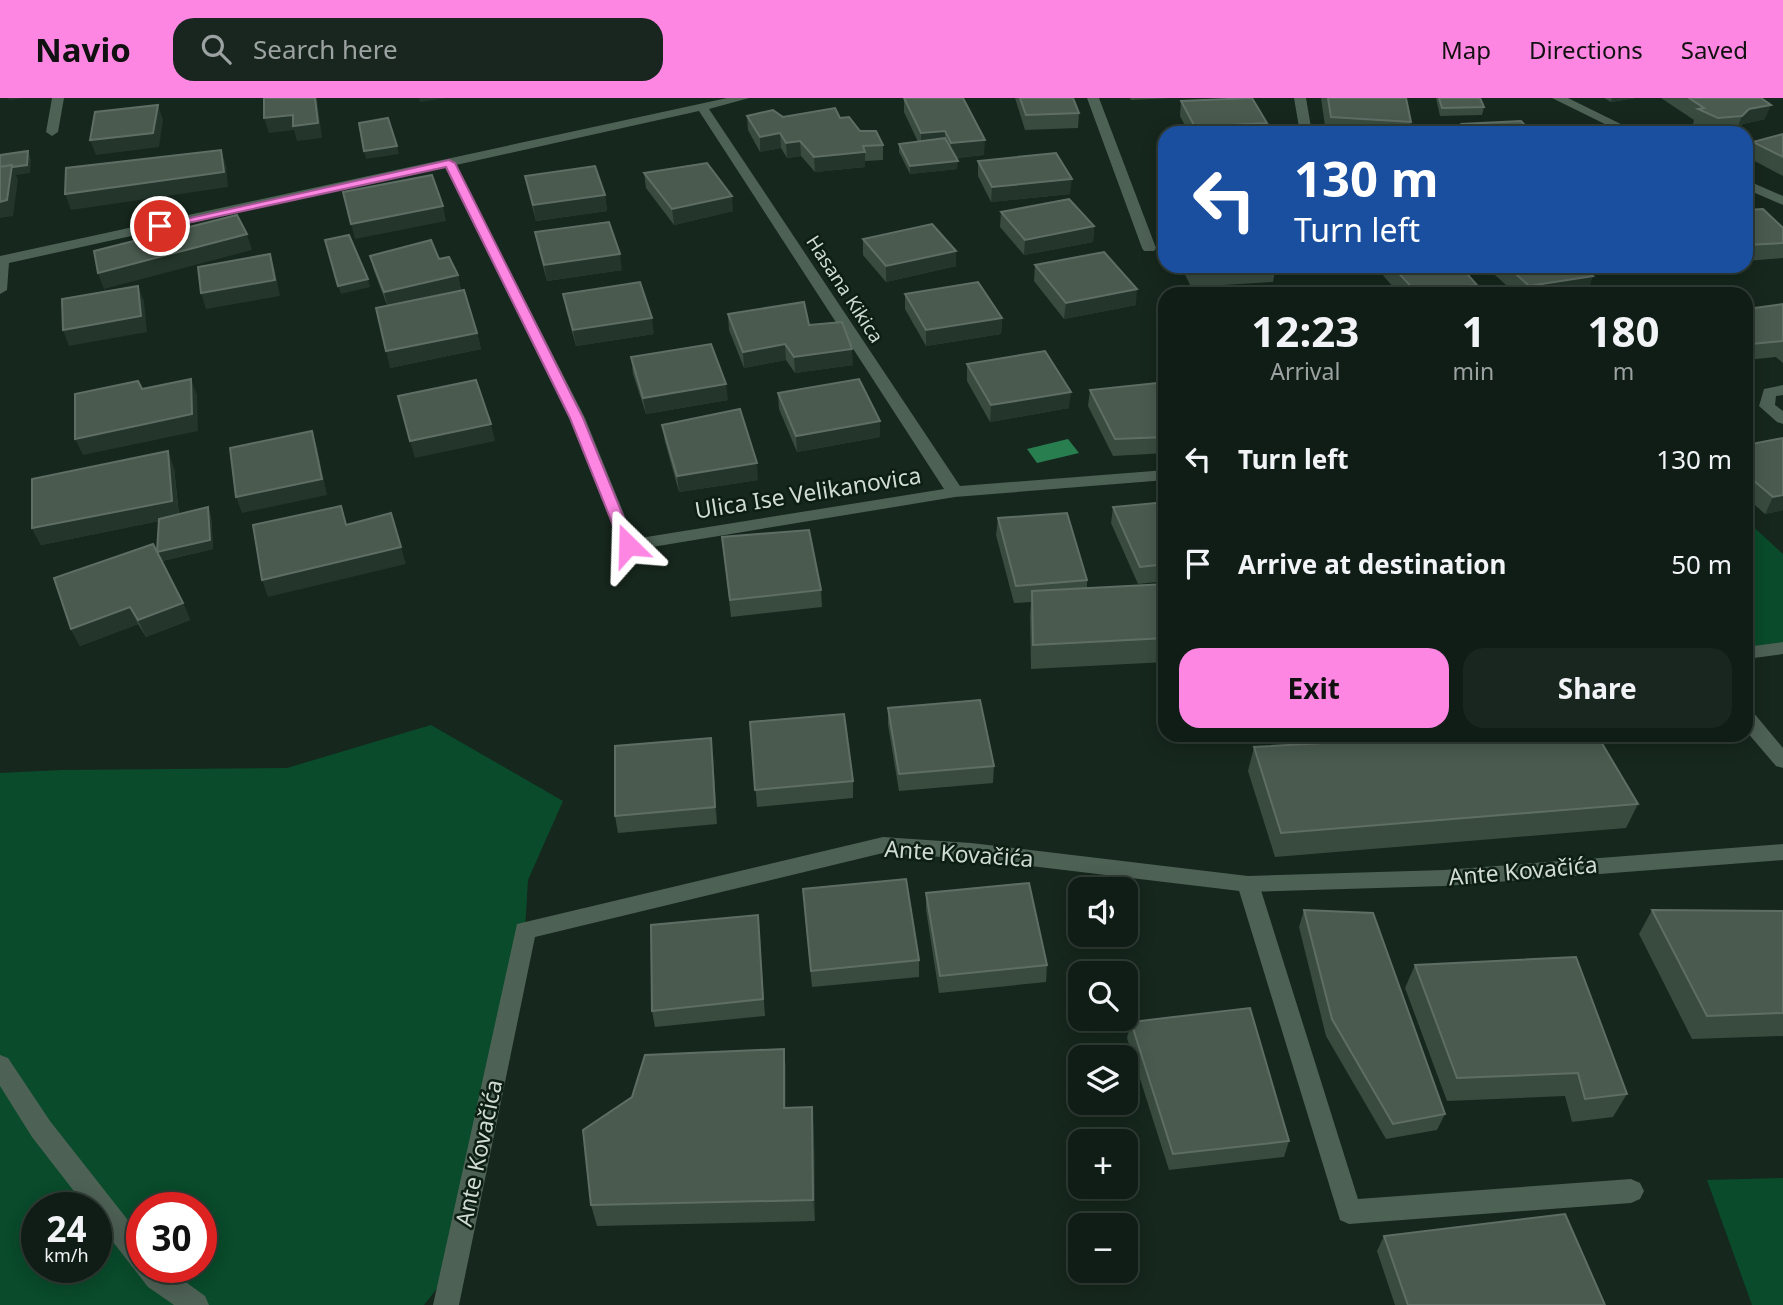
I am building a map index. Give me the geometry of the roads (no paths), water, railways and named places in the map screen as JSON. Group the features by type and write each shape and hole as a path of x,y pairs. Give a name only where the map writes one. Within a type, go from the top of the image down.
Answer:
{"street":[{"path":"52,132 58,98"},
{"path":"0,290 1,261 743,98"},
{"path":"1093,98 1149,248"},
{"path":"1300,98 1305,126"},
{"path":"1558,98 1618,126"},
{"name":"Hasana Kikica","path":"702,107 955,492"},
{"name":"Ulica Ise Velikanovica","path":"449,163 577,418 628,545 955,492 1158,476"},
{"path":"1753,187 1783,201"},
{"path":"1783,390 1769,392 1767,406 1783,419"},
{"path":"1753,652 1783,648"},
{"path":"1753,725 1783,761"},
{"name":"Ante Kovačića","path":"446,1305 525,930 883,845 971,851 1248,884 1444,878 1783,852"},
{"path":"1248,884 1349,1212 1631,1191"},
{"path":"0,1065 41,1129 126,1238"},
{"path":"164,1283 196,1305"}]}
